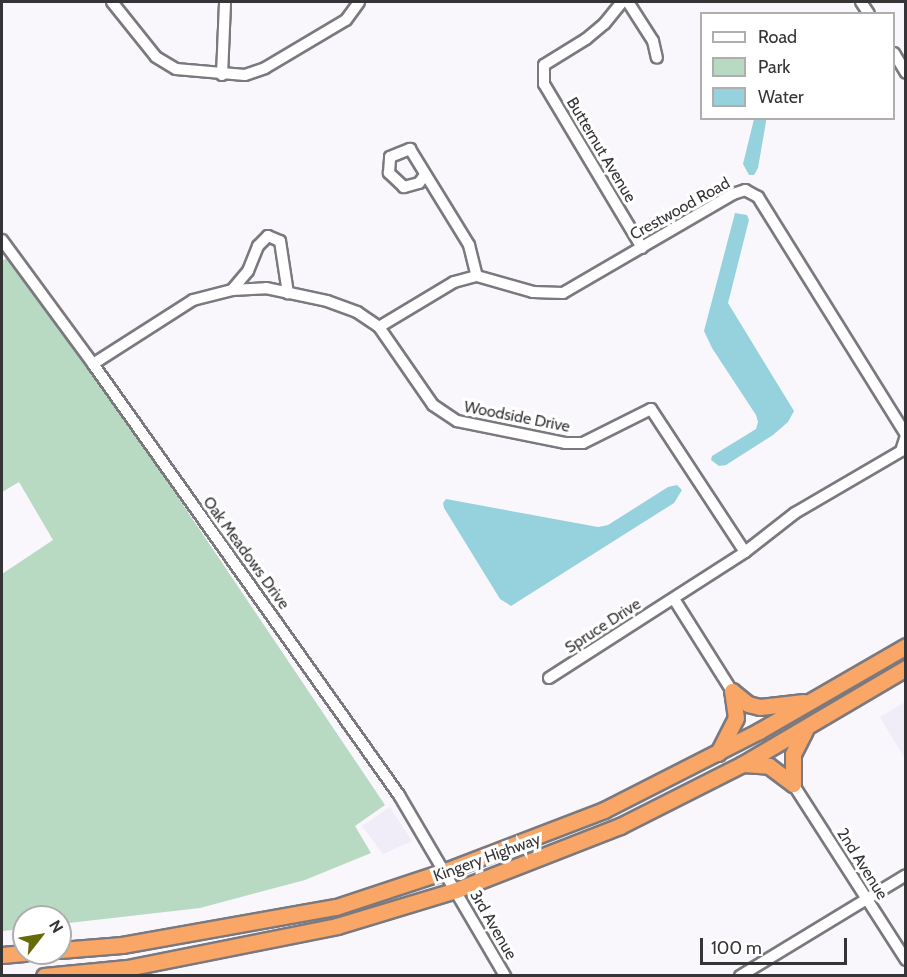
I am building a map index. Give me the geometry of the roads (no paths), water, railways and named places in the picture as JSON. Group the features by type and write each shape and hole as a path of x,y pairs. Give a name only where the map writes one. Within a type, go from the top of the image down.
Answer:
{"highway":[{"name":"Kingery Highway","path":"72,949 122,945 336,907 445,871 604,810 718,753 906,646"},
{"name":"Kingery Highway","path":"44,975 128,972 337,926 456,890 620,826 743,764 906,668"},
{"path":"732,691 748,704 760,707 812,701"},
{"path":"718,753 736,718 732,691"},
{"path":"793,784 793,754 807,727"},
{"path":"743,764 769,765 793,784"}],"street":[{"path":"112,2 156,57 176,69 222,75 245,75 265,68 345,21 359,2"},
{"path":"222,75 225,2"},
{"name":"Butternut Avenue","path":"622,2 604,24 586,39 544,65 544,84 642,248"},
{"path":"628,2 652,41 657,58"},
{"path":"895,55 906,73"},
{"path":"379,327 454,282 477,276 469,245 426,175"},
{"name":"Crestwood Road","path":"477,276 533,292 563,293 733,194 745,190 758,197 906,436"},
{"path":"232,290 248,271 258,246 268,236 280,241 288,293"},
{"name":"Oak Meadows Drive","path":"2,240 93,364 386,777 456,890"},
{"name":"Woodside Drive","path":"93,364 193,300 232,290 266,288 327,302 357,312 379,327 433,405 457,422 565,443 583,443 651,409 745,552"},
{"name":"Spruce Drive","path":"549,678 745,552 795,513 901,451 906,436"},
{"path":"674,599 732,691"},
{"name":"2nd Avenue","path":"793,784 906,960"},
{"path":"740,975 906,876"},
{"name":"3rd Avenue","path":"456,890 505,975"}],"water":[{"path":"754,120 766,120 758,168 754,175 749,175 743,164"},
{"path":"735,213 747,215 749,220 728,303 794,411 788,422 773,435 726,465 719,466 711,460 712,456 756,429 758,422 756,415 712,348 704,331"},
{"path":"677,485 682,490 674,503 511,606 500,599 443,503 446,499 598,527 608,525 668,487"}]}
